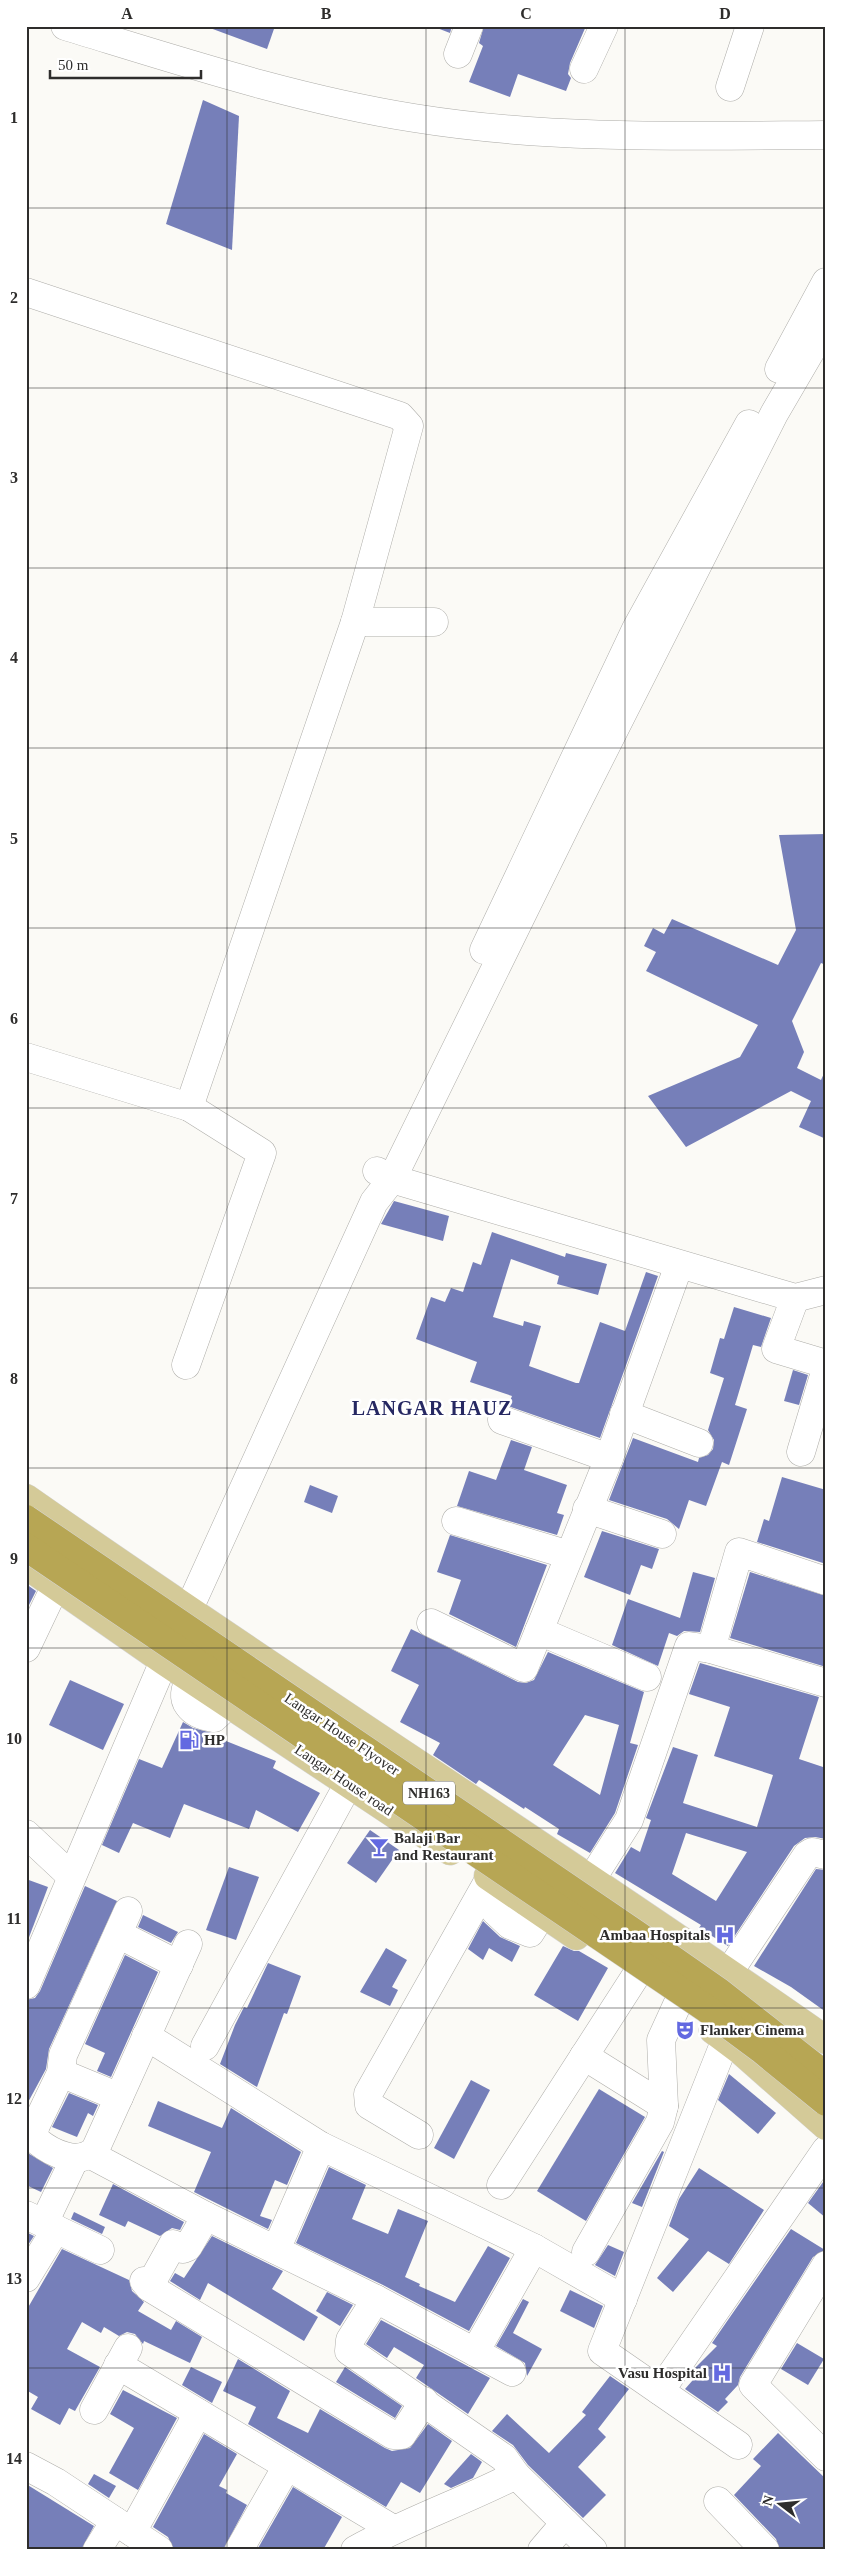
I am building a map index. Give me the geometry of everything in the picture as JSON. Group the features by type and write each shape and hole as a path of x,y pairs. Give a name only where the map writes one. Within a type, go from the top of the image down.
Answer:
{"highway":[{"name":"Langar House Flyover","path":"26,1519 636,1934 726,1997 826,2076"},
{"name":"Langar House Flyover","path":"36,1567 707,2009 761,2049 826,2102"}],"main road":[{"path":"26,1498 188,1611 729,1972 826,2040"},
{"path":"36,1567 66,1526"},
{"name":"Langar House road","path":"36,1567 190,1679 496,1882 734,2045 826,2126"},
{"path":"338,1776 354,1721"},
{"path":"734,2045 774,2004"}],"street":[{"path":"65,26 277,90 414,118 554,134 826,135"},
{"path":"458,54 469,26"},
{"path":"584,69 604,26"},
{"path":"730,87 750,26"},
{"path":"188,1611 385,1175 636,629 826,282"},
{"path":"26,292 400,416 410,426 355,622 189,1107"},
{"path":"385,1175 568,821 774,414 826,325"},
{"path":"355,622 434,622"},
{"path":"26,1057 189,1107 262,1152 186,1365"},
{"path":"385,1175 679,1265 795,1298 826,1290"},
{"path":"431,1623 524,1668 609,1458 679,1265"},
{"path":"795,1298 776,1349 826,1364"},
{"path":"801,1452 826,1369"},
{"path":"624,1414 699,1443"},
{"path":"502,1420 609,1458"},
{"path":"587,1509 662,1534"},
{"path":"456,1521 569,1555"},
{"path":"711,1649 739,1552 826,1581"},
{"path":"27,1644 36,1567"},
{"path":"539,1631 647,1677"},
{"path":"591,1880 629,1820 689,1646 711,1649 826,1683"},
{"path":"29,1970 164,1661"},
{"path":"205,2046 338,1776"},
{"path":"26,1834 71,1876"},
{"path":"729,1972 804,1859 812,1852 826,1855"},
{"path":"419,2135 369,2105 368,2094 496,1882"},
{"path":"26,2278 42,2223 82,2157 95,2150 184,1954 123,1922 63,2055 61,2073 31,2125 37,2141 82,2157 195,2210 376,2299 512,2372"},
{"path":"500,2185 635,1977"},
{"path":"586,2252 660,2122 664,2106 661,2040 677,2006"},
{"path":"146,2036 321,2146 534,2248 623,2299"},
{"path":"734,2045 602,2351 738,2445"},
{"path":"584,2056 664,2106"},
{"path":"61,2073 119,2097"},
{"path":"276,2250 321,2146"},
{"path":"660,2391 826,2150"},
{"path":"195,2210 188,2247 183,2249 173,2244 146,2284 393,2435 402,2435 424,2401"},
{"path":"42,2223 100,2250"},
{"path":"475,2352 534,2248"},
{"path":"824,2453 753,2385 826,2265"},
{"path":"376,2299 350,2340 349,2351 504,2458 516,2474 593,2550"},
{"path":"94,2410 123,2357 198,2413 393,2529"},
{"path":"97,2550 124,2526 198,2413"},
{"path":"26,2466 56,2482 159,2550"},
{"path":"239,2550 287,2466"},
{"path":"355,2550 393,2529 480,2493 516,2474"},
{"path":"718,2501 765,2550"},
{"path":"542,2550 564,2523"}],"building":[{"path":"211,26 275,26 267,49 210,28"},
{"path":"437,26 452,26 450,33 437,28"},
{"path":"484,26 586,26 570,63 568,74 571,78 566,91 518,74 510,97 469,82 483,46 479,43"},
{"path":"203,100 239,116 232,250 166,224"},
{"path":"826,834 826,965 821,963 792,1021 804,1052 797,1068 821,1080 826,1069 826,1139 799,1127 811,1101 791,1091 686,1147 648,1096 740,1057 758,1025 646,971 656,952 644,946 653,928 664,934 672,919 778,965 796,930 779,835"},
{"path":"394,1201 449,1216 443,1241 381,1224"},
{"path":"492,1232 565,1257 566,1253 607,1264 598,1295 557,1284 559,1276 511,1259 493,1317 523,1326 524,1321 541,1326 529,1366 576,1383 579,1383 600,1322 625,1331 646,1272 658,1276 600,1438 508,1406 512,1396 470,1382 477,1362 416,1339 431,1297 445,1302 451,1288 463,1292 473,1262 481,1265"},
{"path":"734,1307 771,1318 761,1347 753,1345 735,1405 747,1409 729,1465 722,1462 706,1506 689,1500 679,1529 667,1519 609,1500 633,1438 698,1462 699,1458 708,1455 713,1449 714,1440 708,1430 724,1378 710,1373 720,1338 724,1339"},
{"path":"793,1370 808,1375 799,1405 784,1401"},
{"path":"511,1440 532,1447 524,1470 567,1485 557,1513 564,1515 557,1535 457,1506 469,1471 496,1480"},
{"path":"782,1477 826,1490 826,1564 757,1542 764,1519 769,1521"},
{"path":"310,1485 338,1496 332,1513 304,1502"},
{"path":"602,1531 659,1549 652,1569 641,1565 630,1595 584,1577"},
{"path":"450,1535 547,1565 516,1647 449,1614 461,1580 437,1572"},
{"path":"693,1572 715,1578 700,1632 684,1631 677,1636 669,1633 658,1666 612,1645 628,1599 680,1618"},
{"path":"750,1572 826,1596 826,1667 730,1638"},
{"path":"26,1584 36,1591 26,1611"},
{"path":"411,1629 518,1682 526,1683 534,1680 548,1652 644,1692 630,1743 638,1745 615,1813 590,1853 557,1834 559,1829 525,1807 524,1809 479,1780 476,1784 433,1755 440,1743 400,1722 419,1685 391,1671","holes":["585,1715 619,1725 600,1795 553,1765"]},
{"path":"700,1663 819,1697 799,1759 826,1768 826,1839 805,1838 794,1846 728,1946 699,1928 701,1925 615,1873 631,1847 640,1852 651,1820 646,1818 673,1747 698,1755 683,1803 757,1827 773,1775 714,1756 730,1707 689,1694","holes":["686,1833 747,1852 716,1901 672,1874"]},
{"path":"70,1680 124,1704 103,1750 49,1725"},
{"path":"183,1722 193,1728 212,1733 211,1735 276,1761 273,1768 320,1793 298,1832 256,1810 249,1829 184,1804 170,1838 133,1823 119,1853 102,1845 139,1759 162,1768"},
{"path":"370,1830 399,1850 376,1883 347,1863"},
{"path":"229,1867 259,1877 236,1940 206,1930"},
{"path":"816,1869 826,1870 826,2012 791,1987 754,1966"},
{"path":"26,1879 48,1887 28,1940 26,1939"},
{"path":"85,1886 117,1901 49,2049 46,2069 26,2106 26,2000 35,1998 40,1991"},
{"path":"143,1915 178,1932 171,1943 138,1927"},
{"path":"483,1921 500,1937 520,1946 512,1962 489,1948 483,1960 468,1949"},
{"path":"563,1946 579,1951 608,1968 578,2021 534,1995"},
{"path":"386,1948 407,1960 392,1987 398,1990 390,2006 360,1992"},
{"path":"125,1955 158,1972 111,2077 97,2071 105,2053 85,2044"},
{"path":"268,1963 301,1976 287,2014 284,2013 257,2087 220,2064 235,2025 244,2007 247,2008"},
{"path":"729,2074 776,2113 758,2134 718,2100"},
{"path":"471,2080 490,2090 454,2159 434,2148"},
{"path":"599,2089 645,2117 586,2221 537,2191"},
{"path":"69,2093 98,2105 93,2116 88,2113 77,2137 52,2127"},
{"path":"158,2101 222,2128 231,2108 301,2152 287,2185 275,2180 260,2216 272,2220 268,2229 194,2192 211,2152 148,2126"},
{"path":"662,2151 664,2152 642,2207 632,2203"},
{"path":"26,2152 53,2168 41,2192 26,2185"},
{"path":"329,2167 366,2185 352,2219 388,2234 398,2209 428,2221 405,2277 420,2284 419,2286 455,2302 488,2246 510,2258 469,2331 383,2285 296,2243"},
{"path":"699,2168 764,2210 729,2264 708,2251 673,2292 657,2278 689,2239 669,2226 679,2199"},
{"path":"826,2178 826,2218 808,2203"},
{"path":"113,2184 184,2222 180,2230 172,2228 160,2236 128,2221 125,2227 99,2215"},
{"path":"74,2212 105,2227 102,2234 71,2219"},
{"path":"791,2229 825,2250 813,2257 740,2377 738,2385 725,2399 728,2402 718,2412 685,2389 700,2372 695,2368 717,2346 712,2343"},
{"path":"26,2232 34,2236 26,2248"},
{"path":"212,2236 283,2271 272,2289 318,2317 304,2341 208,2283 200,2300 170,2281 175,2273 184,2278"},
{"path":"608,2245 624,2252 615,2276 595,2265"},
{"path":"62,2249 129,2280 132,2291 144,2302 138,2311 171,2330 176,2321 202,2337 190,2363 144,2341 143,2344 135,2334 127,2332 119,2336 104,2327 101,2333 82,2322 67,2349 100,2367 75,2411 69,2408 60,2425 31,2409 38,2397 26,2390 26,2311"},
{"path":"570,2290 603,2306 594,2328 560,2311"},
{"path":"327,2292 353,2305 340,2326 316,2311"},
{"path":"523,2299 529,2302 513,2333 542,2349 527,2376 525,2363 496,2346"},
{"path":"381,2320 490,2378 468,2414 416,2378 424,2365 394,2347 387,2358 366,2344"},
{"path":"797,2343 824,2359 808,2385 781,2369"},
{"path":"238,2359 290,2391 277,2418 308,2433 320,2409 392,2451 410,2448 428,2424 452,2441 420,2493 401,2482 386,2507 248,2424 256,2407 223,2391"},
{"path":"191,2367 222,2382 212,2403 182,2385"},
{"path":"345,2367 402,2406 395,2418 336,2382"},
{"path":"610,2376 629,2389 598,2429 606,2437 578,2467 606,2495 583,2518 528,2465 513,2445 492,2431 507,2414 549,2453 586,2415 582,2412"},
{"path":"123,2390 177,2418 138,2490 109,2473 134,2428 110,2414"},
{"path":"778,2433 826,2479 826,2550 780,2550 776,2539 734,2495 761,2466 753,2459"},
{"path":"204,2434 237,2454 219,2486 227,2490 226,2493 247,2505 223,2550 174,2550 168,2537 153,2527"},
{"path":"471,2454 482,2462 473,2478 451,2488 444,2484"},
{"path":"94,2474 116,2486 109,2498 88,2484"},
{"path":"26,2484 94,2526 81,2550 26,2550"},
{"path":"293,2487 342,2517 323,2550 257,2550"}],"place":[{"name":"HP","path":"189,1740"},
{"name":"Balaji Bar and Restaurant","path":"379,1847"},
{"name":"Ambaa Hospitals","path":"725,1935"},
{"name":"Flanker Cinema","path":"685,2030"},
{"name":"Vasu Hospital","path":"722,2373"}],"district":[{"name":"LANGAR HAUZ","path":"432,1408"}]}
